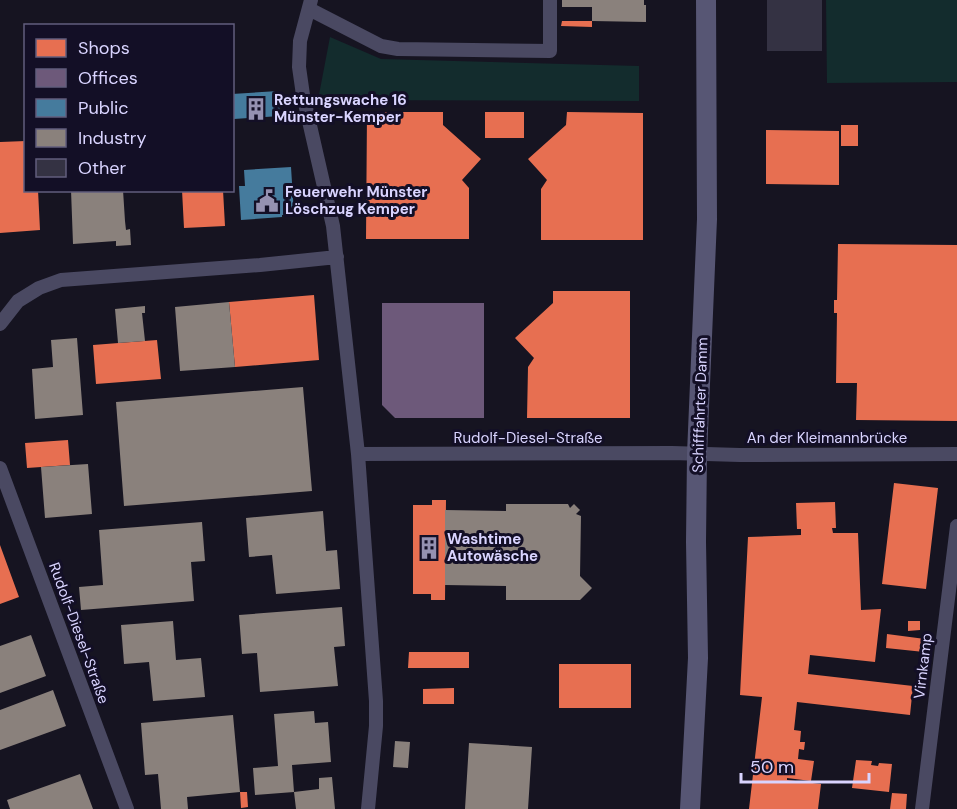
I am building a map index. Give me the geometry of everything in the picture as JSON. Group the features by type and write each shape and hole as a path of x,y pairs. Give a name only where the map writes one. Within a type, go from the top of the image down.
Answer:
{"main road":[{"name":"Schifffahrter Damm","path":"690,809 698,658 697,454 707,219 706,0"}],"street":[{"path":"368,809 376,726 376,701 358,454 333,226 303,94 299,66 300,41 310,5 381,46 398,49 550,51 550,0"},
{"path":"0,324 18,301 39,288 61,280 337,257"},
{"name":"Rudolf-Diesel-Straße","path":"358,454 697,454"},
{"name":"An der Kleimannbrücke","path":"697,454 957,454"},
{"name":"Rudolf-Diesel-Straße","path":"0,468 127,809"},
{"name":"Virnkamp","path":"922,809 957,526"}],"green space":[{"path":"826,0 957,0 957,82 827,83"},
{"path":"330,37 381,59 639,66 639,101 318,100"}],"building: Shops":[{"path":"562,21 592,21 592,27 561,26"},
{"path":"367,112 443,112 443,125 481,159 462,180 469,188 469,239 366,239"},
{"path":"485,112 524,112 524,138 485,138"},
{"path":"567,112 643,113 643,240 541,240 541,189 547,180 528,159 566,125"},
{"path":"841,125 858,125 858,146 841,146"},
{"path":"766,130 839,131 839,185 766,184"},
{"path":"24,141 24,192 38,192 40,230 0,233 0,142"},
{"path":"182,192 223,192 225,226 184,228"},
{"path":"838,244 957,245 957,421 856,420 857,383 836,383 837,313 834,313 834,300 837,300"},
{"path":"553,291 630,291 630,418 527,418 528,367 534,358 515,338 553,303"},
{"path":"314,295 319,360 235,367 229,302"},
{"path":"157,340 161,379 96,384 93,345"},
{"path":"68,440 70,465 27,468 25,443"},
{"path":"894,483 938,488 926,589 882,584"},
{"name":"Washtime Autowäsche","path":"432,500 446,500 445,600 431,600 431,594 413,594 413,505 432,505"},
{"path":"835,502 836,528 832,528 833,533 858,533 861,610 881,609 875,662 810,655 808,674 913,686 910,715 797,702 794,730 801,731 800,742 805,742 804,750 799,749 798,759 814,761 811,781 787,778 787,780 821,784 818,809 749,809 762,697 740,695 748,537 801,535 801,529 797,529 796,503"},
{"path":"0,545 19,597 0,604"},
{"path":"908,621 920,621 920,630 908,631"},
{"path":"887,634 925,639 924,652 886,648"},
{"path":"409,652 469,652 469,668 408,668"},
{"path":"559,664 631,664 631,708 559,708"},
{"path":"454,688 454,704 423,704 423,689"},
{"path":"856,760 872,761 871,765 878,766 879,763 892,764 889,792 852,788"},
{"path":"240,792 247,792 248,807 241,808"},
{"path":"892,793 907,794 906,809 890,809"}],"building: Offices":[{"path":"382,303 484,303 484,418 395,418 382,405"}],"building: Public":[{"name":"Rettungswache 16 Münster-Kemper","path":"278,91 280,116 234,119 234,94"},
{"name":"Feuerwehr Münster Löschzug Kemper","path":"291,167 294,214 241,220 239,186 245,186 244,170"}],"building: Industry":[{"path":"562,0 644,0 646,22 592,21 592,7 562,7"},
{"path":"71,192 123,192 126,230 130,229 131,245 116,246 116,241 73,244"},
{"path":"229,302 235,367 180,371 175,307"},
{"path":"145,306 145,313 142,313 145,341 118,343 115,309"},
{"path":"77,338 83,415 35,419 32,369 53,367 51,340"},
{"path":"303,387 312,491 124,506 116,402"},
{"path":"88,464 92,514 45,518 41,467"},
{"path":"506,504 568,504 570,508 574,504 580,510 576,514 581,516 580,576 592,588 580,600 506,600 506,586 445,585 445,510 506,511"},
{"path":"323,511 326,551 337,550 340,589 276,594 272,555 249,557 246,518"},
{"path":"202,522 205,561 191,562 194,601 81,610 79,587 103,585 99,530"},
{"path":"342,607 345,646 334,647 338,686 260,692 257,653 242,654 239,615"},
{"path":"173,621 176,660 201,658 205,697 153,701 149,662 124,664 121,625"},
{"path":"31,635 46,676 0,693 0,646"},
{"path":"53,690 66,726 0,750 0,710"},
{"path":"314,711 315,723 328,722 331,762 292,765 294,792 255,795 253,768 278,766 274,714"},
{"path":"233,715 240,792 187,797 188,809 161,809 158,774 145,775 141,723"},
{"path":"395,741 410,742 408,768 393,767"},
{"path":"469,743 532,747 528,809 465,809"},
{"path":"80,774 93,809 10,809 7,800"},
{"path":"332,777 335,809 296,809 294,792 319,789 319,778"}],"building: Other":[{"path":"767,0 822,0 822,51 767,51"}],"place":[{"name":"Rettungswache 16 Münster-Kemper","path":"256,109"},
{"name":"Feuerwehr Münster Löschzug Kemper","path":"267,201"},
{"name":"Washtime Autowäsche","path":"429,548"}]}
